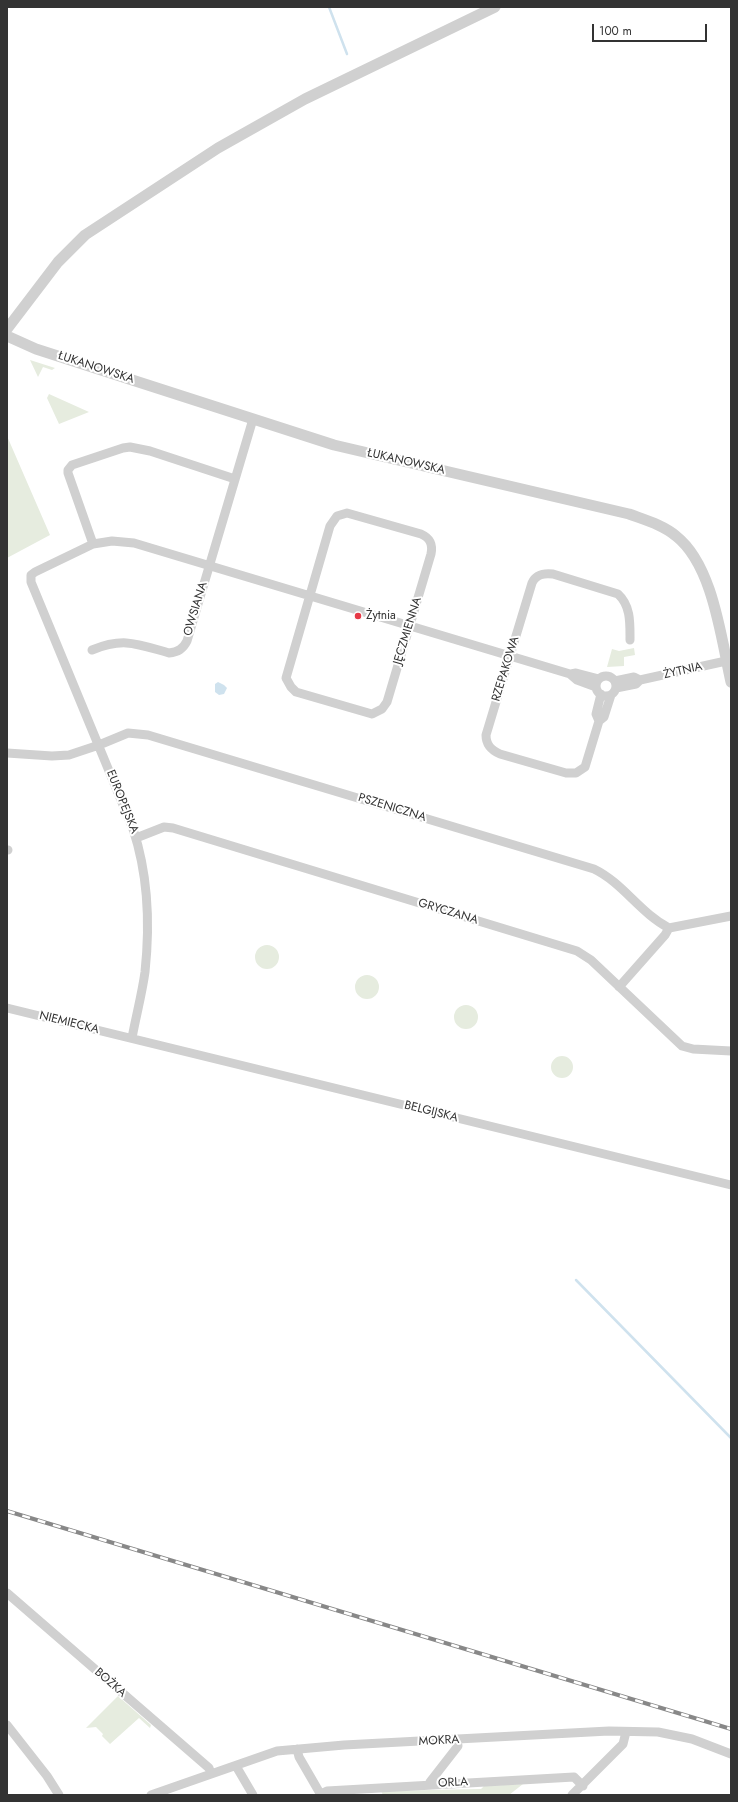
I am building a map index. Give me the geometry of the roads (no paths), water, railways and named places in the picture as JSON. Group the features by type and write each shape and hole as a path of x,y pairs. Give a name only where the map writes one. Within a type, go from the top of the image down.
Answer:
{"street":[{"path":"7,329 58,262 92,231 218,148 298,103 496,7"},
{"name":"ŁUKANOWSKA","path":"7,336 36,349 334,445 629,514 667,529 688,547 702,570 709,586 727,654 731,682"},
{"name":"OWSIANA","path":"92,650 112,643 125,642 169,653 179,650 186,641 253,419"},
{"path":"93,544 68,473 70,467 76,464 130,447 150,451 235,479"},
{"name":"JĘCZMIENNA","path":"352,513 426,536 432,546 431,554 387,702 379,711 367,713 296,692 287,682 286,674 310,596 330,526 336,517 342,514 352,513"},
{"name":"ŻYTNIA","path":"30,579 35,572 93,544 112,542 134,543 570,674 576,673 606,687 636,684 640,680 727,654"},
{"name":"RZEPAKOWA","path":"606,687 596,714 599,721 585,767 576,773 566,773 496,752 488,744 486,735 532,583 536,577 547,573 618,594 627,608 630,622 630,640"},
{"name":"EUROPEJSKA","path":"30,579 136,838 144,878 146,904 146,953 142,988 132,1038"},
{"name":"PSZENICZNA","path":"7,753 61,756 77,753 128,733 148,735 594,869 611,880 655,920 668,928"},
{"name":"GRYCZANA","path":"136,838 164,827 173,828 570,949 584,955 682,1046 694,1049 731,1051"},
{"path":"619,987 665,935 668,928 731,916"},
{"name":"NIEMIECKA","path":"7,1008 132,1038"},
{"name":"BELGIJSKA","path":"132,1038 731,1186"},
{"name":"BOŻKA","path":"7,1593 209,1768 211,1774"},
{"path":"7,1725 47,1776 58,1795"},
{"path":"572,1795 583,1786 622,1744 626,1732"},
{"name":"MOKRA","path":"151,1795 277,1751 344,1745 626,1732 658,1732 700,1741 731,1754"},
{"path":"430,1785 430,1782 458,1746 458,1740"},
{"path":"297,1749 299,1757 321,1795"},
{"path":"236,1766 253,1795"},
{"name":"ORLA","path":"321,1795 327,1791 574,1778 583,1786"}],"water":[{"path":"218,682 227,688 224,694 219,695 215,692 215,684"}],"waterway":[{"path":"329,7 347,54"},
{"path":"576,1280 731,1438"}],"railway":[{"path":"7,1511 731,1729"}],"place":[{"name":"Żytnia","path":"358,616"}]}
